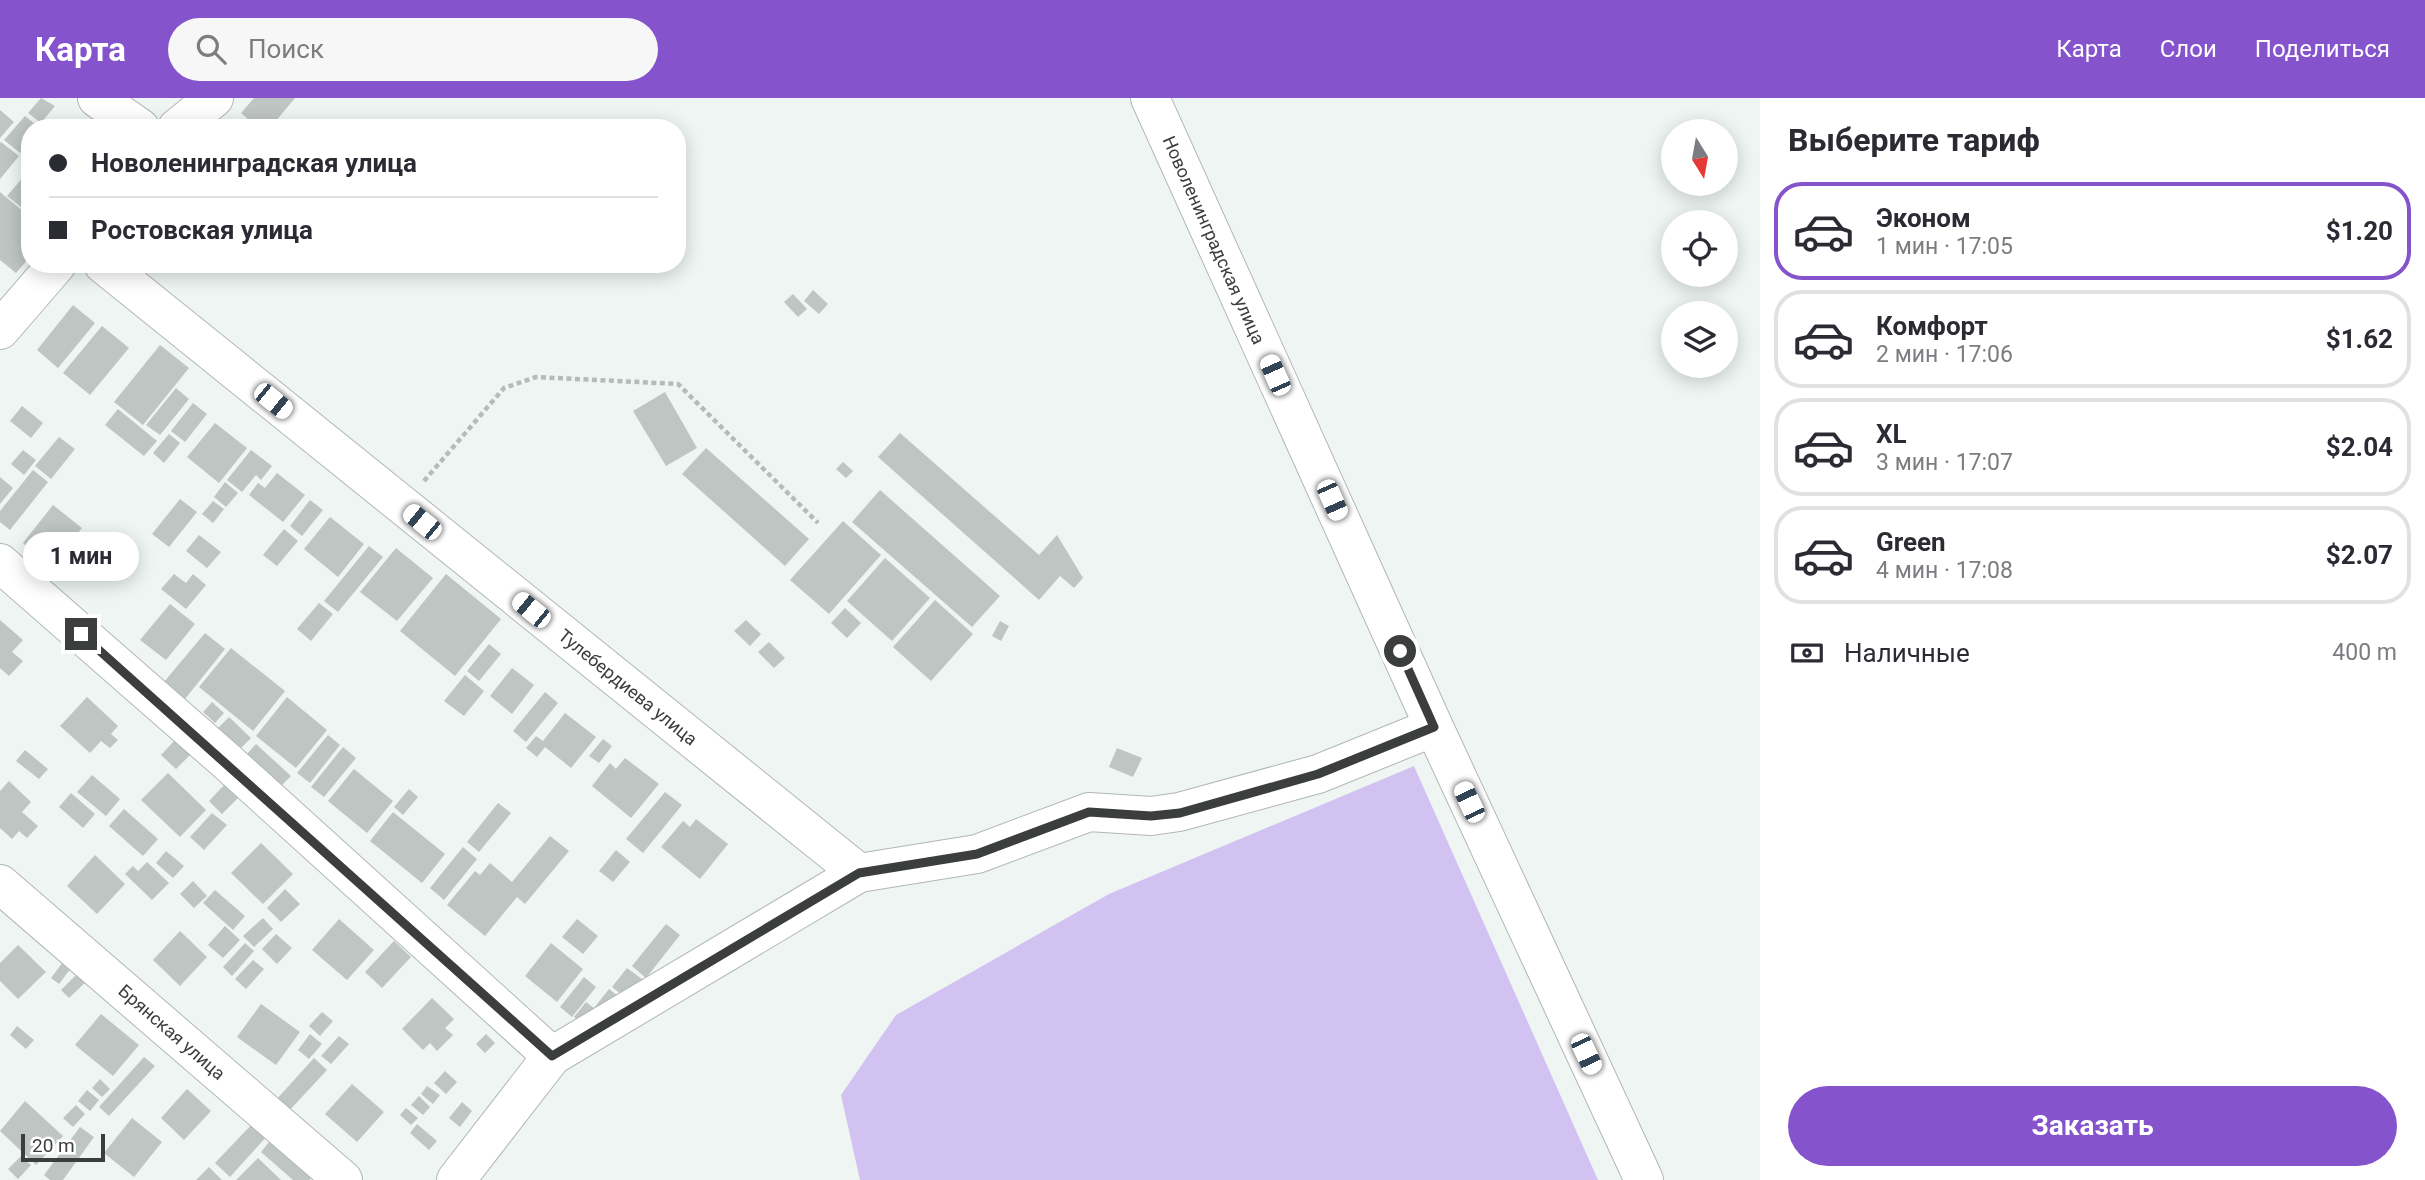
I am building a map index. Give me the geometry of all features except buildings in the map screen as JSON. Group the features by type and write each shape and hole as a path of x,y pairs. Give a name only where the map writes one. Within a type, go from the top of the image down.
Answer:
{"street":[{"path":"97,98 127,119"},
{"path":"188,119 214,98"},
{"name":"Новоленинградская улица","path":"1150,98 1434,727 1644,1180"},
{"path":"0,330 49,273"},
{"name":"Тулебердиева улица","path":"114,273 859,873"},
{"path":"0,563 223,758 552,1056"},
{"path":"456,1180 552,1056 859,873 977,854 1089,812 1151,816 1180,813 1318,774 1434,727"},
{"name":"Брянская улица","path":"0,884 343,1180"}],"path":[{"path":"401,504 442,462 504,388 536,377 678,384 818,523"}],"shaded area":[{"path":"1414,766 1598,1180 860,1180 841,1095 896,1015 1109,894"}],"route":[{"path":"81,634 223,758 552,1056 859,873 977,854 1089,812 1111,811 1151,816 1180,813 1318,774 1434,727 1400,651"}]}
